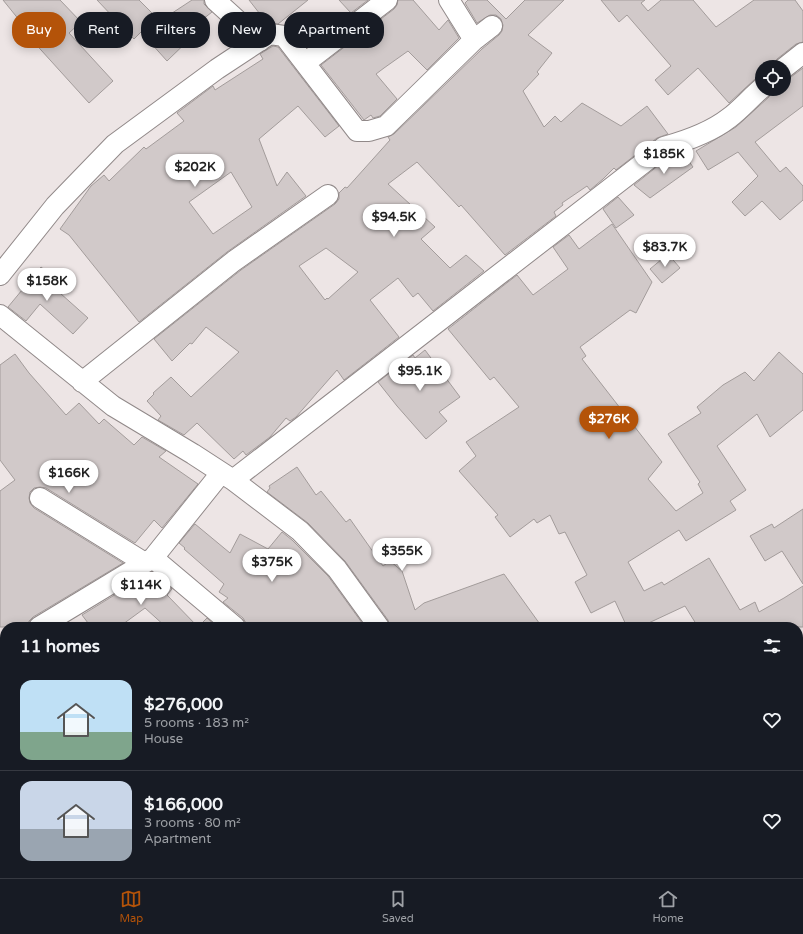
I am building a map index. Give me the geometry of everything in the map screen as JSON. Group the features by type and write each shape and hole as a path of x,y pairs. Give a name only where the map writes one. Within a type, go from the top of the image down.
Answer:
{"street":[{"path":"215,0 228,12"},
{"path":"305,63 386,0"},
{"path":"449,0 474,40"},
{"path":"276,35 284,36 357,131 369,131 386,126 474,40 492,26"},
{"path":"0,275 55,206 116,144 217,69 249,48"},
{"path":"791,62 803,53"},
{"path":"46,622 149,560 227,477 664,147 686,140 718,125 730,118 755,95"},
{"path":"82,382 234,261 328,195"},
{"path":"0,315 113,406 193,454 300,531 337,570 375,622"},
{"path":"40,498 149,560 228,622"}],"building":[{"path":"3,0 60,0 74,15 74,28 69,33 74,38 74,48 83,48 113,81 89,103 39,48 66,48 66,12 13,12"},
{"path":"97,0 139,0 151,12 141,12 141,32 134,39 133,12 108,12"},
{"path":"192,0 204,0 204,4 212,12 210,14 210,12 174,12"},
{"path":"249,0 308,0 293,12 284,12 284,19 278,24 276,24 276,12 258,12"},
{"path":"339,0 368,0 352,12 350,12"},
{"path":"398,0 413,0 439,30 448,20 459,38 427,70 408,51 376,74 397,99 380,116 373,118 371,115 364,120 321,65 343,48 384,48 384,17 397,5"},
{"path":"468,0 487,0 506,19 525,0 564,0 528,35 552,53 537,72 539,74 523,91 544,127 555,116 561,122 582,103 621,126 647,106 668,134 657,138 616,170 614,168 590,190 587,186 562,203 563,205 554,212 556,216 505,255 461,205 459,207 417,162 388,184 435,227 421,239 450,268 466,255 484,271 433,311 418,293 413,297 398,278 370,300 399,337 344,380 337,370 296,417 290,421 286,418 270,437 246,455 243,451 234,459 197,423 184,435 158,420 161,416 147,401 154,394 153,393 171,377 191,397 239,352 206,327 192,344 190,343 172,361 154,339 241,270 335,204 339,199 339,193 345,187 347,188 390,140 388,137 394,134 482,49 499,35 502,31 503,25 501,19 496,15 490,15 477,23 465,3","holes":["326,248 358,272 325,300 299,266"]},
{"path":"601,0 645,0 641,3 648,11 661,0 693,0 716,27 754,0 795,0 803,11 803,42 796,44 776,60 755,60 755,79 729,103 698,68 668,95 655,80 671,66 627,15 619,22"},
{"path":"278,47 339,126 325,137 298,106 259,139 277,186 287,172 306,196 227,252 139,322 69,235 60,229 91,186 104,175 109,181 144,147 146,149 184,121 177,113 213,86 215,90 263,59 260,54 270,48","holes":["231,172 252,207 213,234 189,202"]},
{"path":"155,48 180,48 167,61"},
{"path":"803,68 803,106 755,142 780,172 786,167 803,186 803,200 780,220 762,201 745,216 732,202 758,176 738,152 708,170 696,151 736,127 770,96 791,96 791,77"},
{"path":"683,153 693,167 650,198 634,185 669,157"},
{"path":"618,197 634,215 616,228 603,209"},
{"path":"612,224 652,282 636,313 630,310 580,347 586,356 582,359 662,462 648,479 676,511 703,493 698,484 700,482 668,434 701,413 697,407 723,385 745,372 754,381 779,352 803,374 803,410 770,437 757,414 717,446 746,490 730,501 736,510 686,541 679,530 628,562 644,591 662,582 664,585 709,558 740,610 755,602 759,612 803,586 803,622 695,622 685,606 651,622 625,622 615,601 591,613 575,582 587,575 565,532 559,534 550,515 537,523 534,519 510,537 495,517 498,515 459,471 476,456 466,442 519,407 494,377 490,380 448,329 517,275 533,295 568,269 553,247 569,235 579,249"},
{"path":"668,254 680,268 662,283 650,269"},
{"path":"41,267 56,279 51,285 88,318 73,334 40,304 26,321 8,307"},
{"path":"425,350 460,397 439,412 447,421 426,439 378,382 413,355 415,358"},
{"path":"15,354 29,373 66,415 79,403 99,424 104,419 134,445 142,437 166,451 159,457 198,484 162,528 154,520 135,543 46,488 34,488 30,492 29,498 30,503 34,508 123,563 33,617 29,622 0,622 0,491 15,480 0,460 0,365"},
{"path":"297,467 316,495 321,491 346,522 350,519 383,566 390,561 402,571 415,610 424,603 504,574 538,622 389,622 345,561 308,523 267,492 270,488 269,486"},
{"path":"803,509 803,584 782,551 765,561 750,536 772,524 774,528"},
{"path":"195,524 230,553 240,534 268,549 282,532 328,576 361,622 245,622 243,618 223,602 228,598 219,592 224,584 179,543"},
{"path":"152,572 172,589 167,595 193,622 160,622 145,608 126,622 87,622 82,615"},
{"path":"207,618 211,622 203,622"}]}
